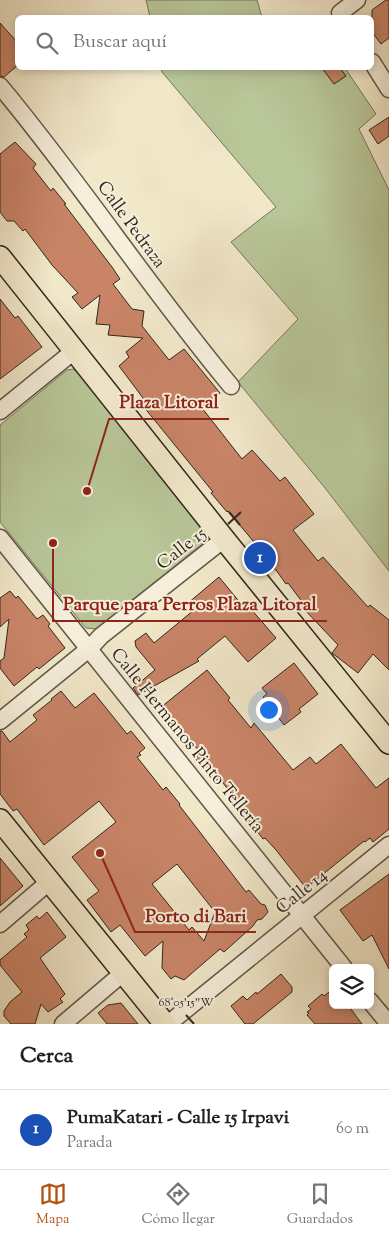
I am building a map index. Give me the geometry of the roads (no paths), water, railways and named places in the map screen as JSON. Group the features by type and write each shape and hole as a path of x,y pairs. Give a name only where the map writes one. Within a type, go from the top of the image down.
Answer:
{"main road":[{"path":"0,257 389,743"},
{"path":"0,820 166,1024"}],"street":[{"path":"339,10 357,0"},
{"path":"374,65 389,89"},
{"name":"Calle Pedraza","path":"0,86 62,163 170,310 231,386"},
{"path":"0,411 74,351"},
{"name":"Calle Hermanos Pinto Tellería","path":"0,538 90,648 341,964"},
{"name":"Calle 15","path":"0,721 90,648 102,636 224,539"},
{"name":"Calle 14","path":"166,1024 389,845"},
{"path":"0,924 50,881"},
{"path":"63,1024 123,973"},
{"path":"374,1005 389,1024"}],"place":[{"name":"Plaza Litoral","path":"87,491"},
{"name":"Parque para Perros Plaza Litoral","path":"53,543"},
{"name":"PumaKatari - Calle 15 Irpavi","path":"260,558"},
{"name":"Porto di Bari","path":"100,853"}]}
